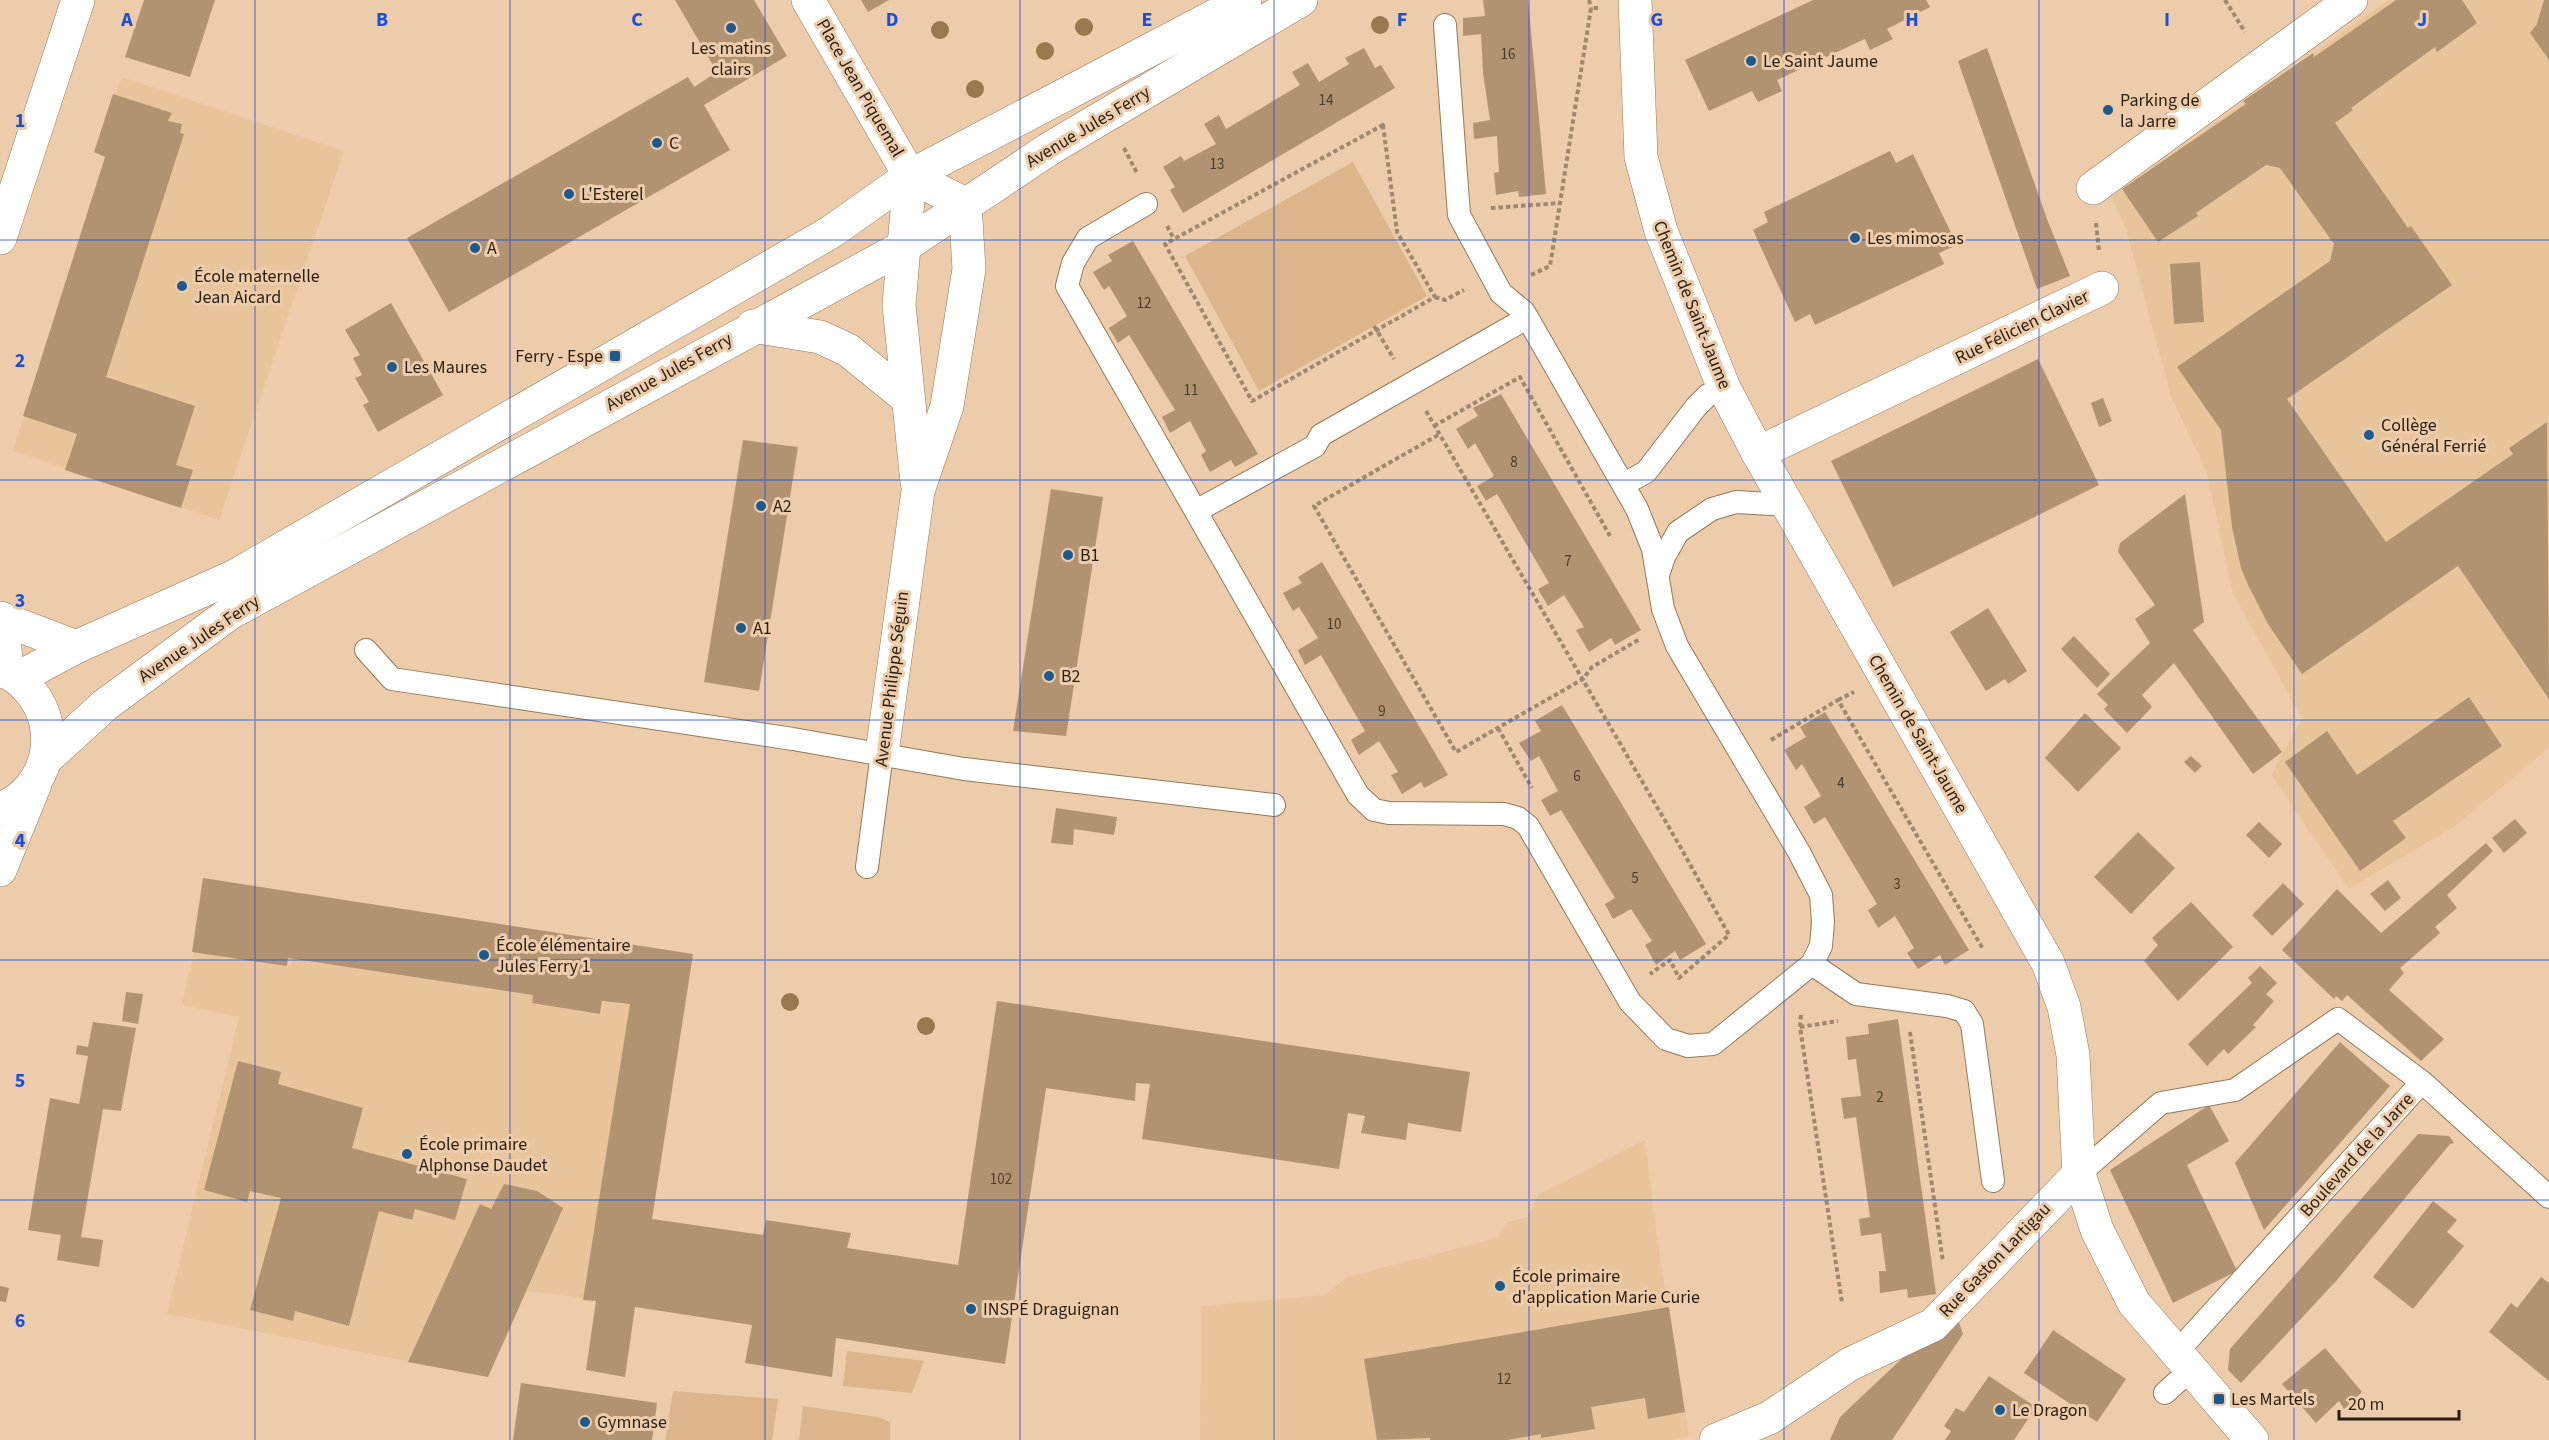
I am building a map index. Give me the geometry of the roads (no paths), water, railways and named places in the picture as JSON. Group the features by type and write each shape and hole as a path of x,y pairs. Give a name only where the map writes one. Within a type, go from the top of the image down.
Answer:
{"street":[{"path":"0,238 78,0"},
{"name":"Place Jean Piquemal","path":"808,0 910,176"},
{"name":"Avenue Jules Ferry","path":"8,673 76,647 235,576 831,232 910,176 1211,8 1245,0"},
{"name":"Avenue Jules Ferry","path":"0,809 14,804 41,771 105,705 230,614 753,326 903,247 1049,149 1301,0"},
{"name":"Chemin de Saint-Jaume","path":"1635,0 1641,157 1660,231 1724,388 1758,453 2048,963 2064,1007 2073,1055 2079,1174 2097,1230 2173,1376 2219,1399 2252,1440"},
{"path":"2092,188 2351,0"},
{"path":"910,176 964,204"},
{"name":"Avenue Philippe Séguin","path":"910,176 898,305 918,491"},
{"name":"Avenue Philippe Séguin","path":"882,753 918,491 947,406 969,269 964,204"},
{"name":"Rue Félicien Clavier","path":"1758,453 2102,288"},
{"path":"753,326 820,337 848,350 908,398"},
{"path":"0,618 76,647"},
{"path":"0,634 5,648 8,673 40,703 48,730 41,771 0,870"},
{"name":"Rue Gaston Lartigau","path":"1716,1440 1769,1418 1850,1364 1933,1325 2079,1174"}],"lane":[{"path":"1146,204 1088,238 1074,263 1067,286 1358,795 1374,810 1389,813 1504,814 1528,826 1630,1002 1666,1039 1688,1047 1713,1044 1812,964 1821,946 1823,922 1821,895 1799,852 1677,646 1663,609 1653,549 1624,484 1524,312 1501,293 1459,215 1445,25"},
{"path":"1196,511 1315,446 1321,435 1527,318"},
{"path":"1624,484 1646,472 1696,407 1708,395 1724,388"},
{"path":"1658,576 1664,557 1678,532 1712,509 1736,502 1788,505"},
{"path":"366,650 392,679 882,753 964,769 1274,805"},
{"name":"Avenue Philippe Séguin","path":"867,867 882,753"},
{"path":"1812,964 1856,994 1947,1006 1964,1011 1972,1024 1993,1181"},
{"path":"2079,1174 2162,1103 2235,1090 2338,1019 2422,1082"},
{"name":"Boulevard de la Jarre","path":"2173,1376 2422,1082 2549,1197"}],"place":[{"name":"Les matins clairs","path":"731,28"},
{"name":"Le Saint Jaume","path":"1751,61"},
{"name":"Parking de la Jarre","path":"2108,110"},
{"name":"C","path":"657,143"},
{"name":"L'Esterel","path":"569,194"},
{"name":"Les mimosas","path":"1855,238"},
{"name":"A","path":"475,248"},
{"name":"École maternelle Jean Aicard","path":"182,286"},
{"name":"Ferry - Espe","path":"615,356"},
{"name":"Les Maures","path":"392,367"},
{"name":"Collège Général Ferrié","path":"2369,435"},
{"name":"A2","path":"761,506"},
{"name":"B1","path":"1068,555"},
{"name":"A1","path":"741,628"},
{"name":"B2","path":"1049,676"},
{"name":"École élémentaire Jules Ferry 1","path":"484,955"},
{"name":"École primaire Alphonse Daudet","path":"407,1154"},
{"name":"École primaire d'application Marie Curie","path":"1500,1286"},
{"name":"INSPÉ Draguignan","path":"971,1309"},
{"name":"Les Martels","path":"2219,1399"},
{"name":"Le Dragon","path":"2000,1410"},
{"name":"Gymnase","path":"585,1422"}]}
